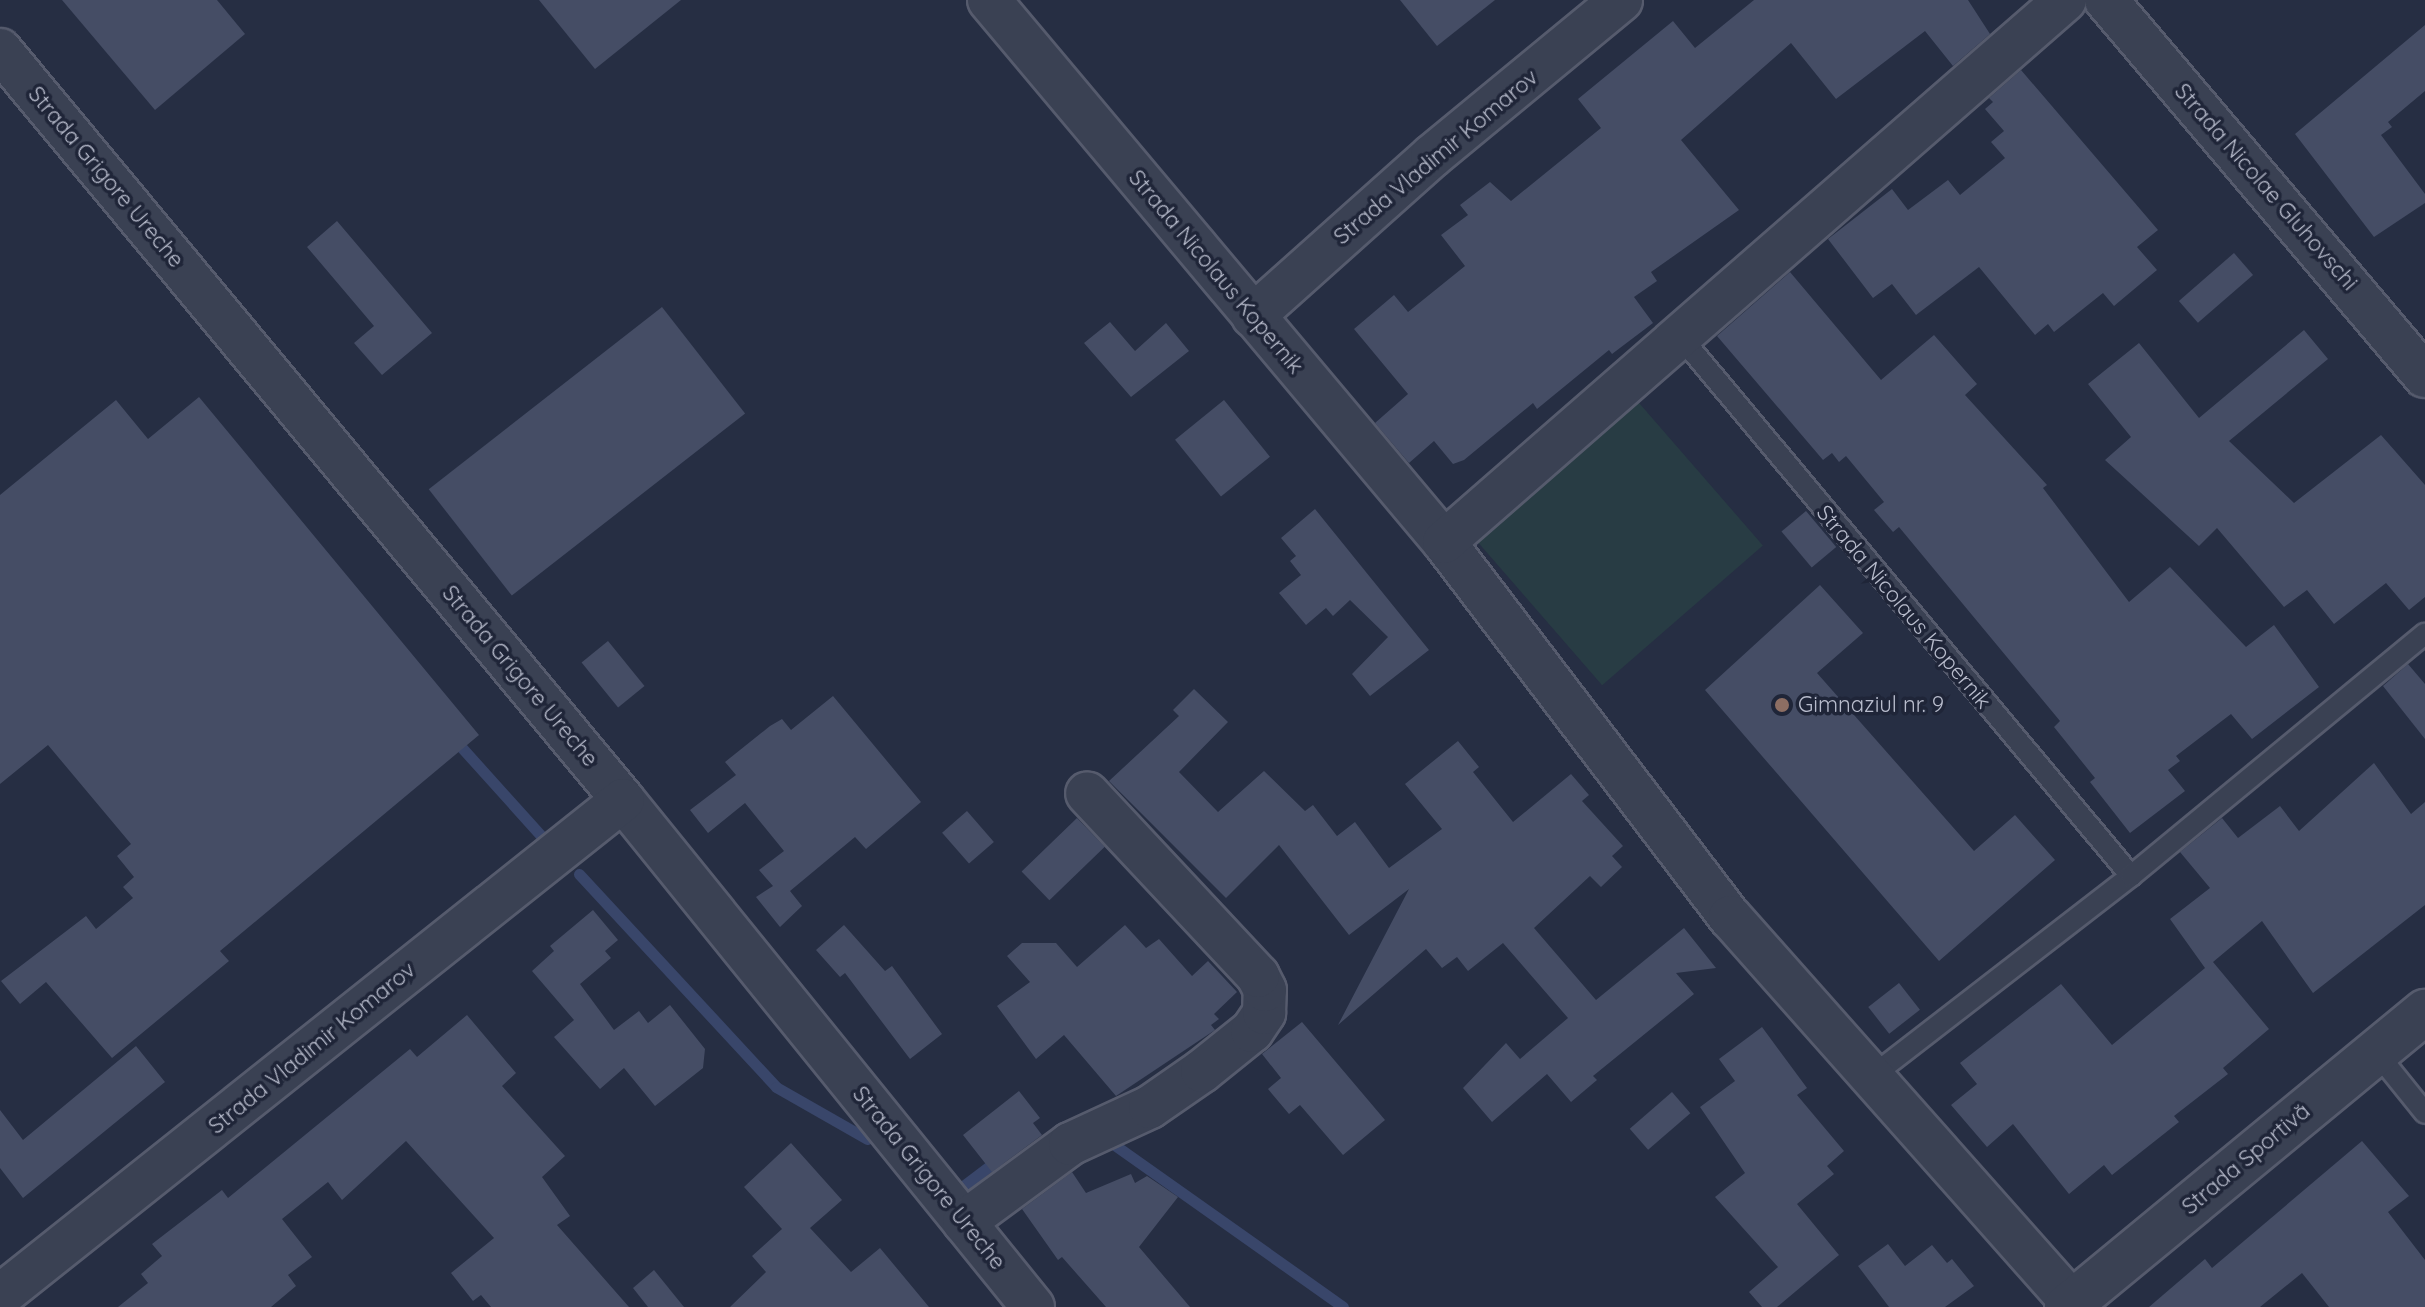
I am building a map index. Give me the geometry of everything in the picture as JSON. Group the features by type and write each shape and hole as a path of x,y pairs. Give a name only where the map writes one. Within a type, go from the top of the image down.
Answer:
{"street":[{"name":"Strada Nicolaus Kopernik","path":"989,0 1444,542 1730,917 2072,1306"},
{"name":"Strada Vladimir Komarov","path":"1253,316 1432,156 1621,0"},
{"path":"1444,542 2065,0"},
{"name":"Strada Nicolae Gluhovschi","path":"2106,0 2425,376"},
{"name":"Strada Grigore Ureche","path":"0,50 623,800 1033,1307"},
{"path":"964,1222 1070,1144 1150,1107 1176,1089 1252,1031 1264,1013 1265,990 1258,976 1087,793"},
{"name":"Strada Vladimir Komarov","path":"0,1296 623,800"},
{"name":"Strada Sportivă","path":"2072,1306 2425,1012"}],"lane":[{"name":"Strada Nicolaus Kopernik","path":"1679,335 2131,876"},
{"path":"1871,1077 2131,876 2425,634"},
{"path":"2376,1052 2425,1113"}],"shaded area":[{"path":"1633,396 1763,545 1602,685 1472,536"}],"building":[{"path":"62,0 217,0 245,34 155,110"},
{"path":"539,0 681,0 595,69"},
{"path":"1400,0 1495,0 1437,46"},
{"path":"1754,0 1968,0 1990,34 1953,66 1925,31 1836,99 1791,43 1681,140 1739,210 1651,272 1657,281 1634,297 1653,323 1612,354 1609,350 1537,409 1533,403 1464,460 1453,464 1434,441 1409,463 1375,423 1408,394 1354,329 1394,295 1408,312 1465,266 1441,235 1468,215 1460,205 1490,182 1511,201 1601,128 1578,99 1673,21 1695,48"},
{"path":"2425,25 2425,91 2388,122 2392,127 2381,135 2425,194 2425,203 2374,237 2295,134"},
{"path":"2021,70 2158,230 2137,247 2157,270 2114,306 2103,293 2054,332 2048,324 2035,335 1979,267 1916,315 1892,284 1873,298 1828,239 1892,189 1908,210 1948,180 1960,195 2005,158 1991,142 2004,131 1985,109 1993,102 1989,98"},
{"path":"337,221 432,333 382,375 354,343 374,326 307,247"},
{"path":"2234,253 2253,275 2198,323 2179,301"},
{"path":"1790,272 1881,380 1934,335 1977,384 1965,395 2047,485 2043,488 2129,602 2170,567 2246,647 2274,625 2319,687 2252,739 2231,714 2176,756 2180,761 2168,770 2185,791 2130,833 2090,782 2095,778 2054,727 2060,721 1899,527 1893,532 1874,510 1884,502 1846,456 1839,462 1832,453 1823,460 1717,336"},
{"path":"662,307 745,413 512,596 429,489"},
{"path":"1110,322 1135,351 1166,323 1189,351 1131,397 1084,343"},
{"path":"2304,330 2328,359 2229,441 2294,503 2381,435 2425,485 2425,597 2409,610 2386,583 2334,624 2307,590 2284,607 2217,528 2199,546 2105,460 2131,437 2088,384 2139,343 2199,418"},
{"path":"199,397 479,735 220,951 229,961 112,1058 46,982 20,1004 1,981 86,916 96,929 133,898 123,887 134,877 117,856 131,844 48,745 0,784 0,495 116,400 148,439"},
{"path":"1224,400 1270,457 1221,496 1175,440"},
{"path":"1315,509 1429,650 1370,696 1352,674 1388,637 1350,600 1333,616 1326,608 1306,625 1279,593 1301,575 1290,561 1296,556 1281,538"},
{"path":"1806,511 1836,547 1812,568 1781,532"},
{"path":"1820,585 1863,633 1817,673 1974,851 2015,815 2055,860 1939,961 1705,690"},
{"path":"608,641 645,686 618,707 582,662"},
{"path":"2408,664 2425,684 2425,739 2383,686"},
{"path":"1194,689 1228,722 1179,772 1218,812 1264,771 1305,811 1313,805 1337,836 1355,822 1389,868 1442,829 1405,784 1458,741 1479,767 1473,772 1513,822 1571,774 1589,795 1582,801 1623,846 1612,856 1622,867 1601,887 1590,876 1534,928 1596,1000 1684,928 1716,968 1676,973 1694,994 1593,1076 1597,1080 1571,1102 1547,1074 1492,1122 1463,1088 1506,1043 1520,1059 1568,1018 1503,943 1468,971 1457,957 1442,968 1426,949 1338,1025 1409,889 1349,935 1279,845 1226,898 1109,781 1179,716 1173,710"},
{"path":"833,696 921,802 866,849 855,837 790,891 802,906 780,927 756,897 773,886 759,870 784,851 745,803 708,833 690,810 736,775 725,762 770,726 782,719 791,730"},
{"path":"2374,763 2411,814 2425,802 2425,905 2313,993 2262,921 2213,962 2269,1029 2223,1068 2228,1074 2174,1116 2179,1122 2112,1175 2104,1165 2069,1194 2013,1124 1987,1147 1951,1105 1977,1084 1960,1063 2061,984 2112,1045 2205,968 2170,919 2210,888 2180,852 2222,818 2238,838 2280,806 2299,831"},
{"path":"967,811 994,842 969,864 942,833"},
{"path":"1077,818 1105,847 1049,900 1022,871"},
{"path":"593,910 618,940 605,951 611,958 580,984 614,1030 639,1011 648,1023 670,1005 705,1049 703,1068 655,1106 624,1068 600,1089 554,1037 574,1020 532,971 554,951 550,946"},
{"path":"844,925 885,971 892,966 942,1034 910,1059 845,973 840,977 816,950"},
{"path":"1125,925 1146,948 1159,939 1192,976 1208,961 1237,992 1214,1014 1219,1019 1211,1025 1215,1030 1116,1096 1064,1035 1036,1059 997,1006 1030,982 1007,956 1022,943 1056,943 1077,967"},
{"path":"1899,983 1920,1010 1889,1034 1868,1007"},
{"path":"467,1015 516,1073 502,1086 565,1156 542,1177 570,1216 557,1225 629,1307 491,1307 481,1295 473,1301 451,1273 494,1238 406,1141 342,1200 328,1182 282,1219 312,1257 288,1275 296,1286 271,1307 118,1307 148,1283 141,1274 162,1256 152,1244 222,1190 228,1198 410,1049 417,1057"},
{"path":"1302,1022 1385,1120 1343,1155 1300,1105 1289,1114 1268,1089 1281,1078 1262,1054"},
{"path":"1762,1027 1807,1088 1797,1095 1844,1151 1827,1166 1834,1174 1797,1204 1839,1255 1777,1307 1762,1307 1749,1292 1778,1267 1715,1197 1745,1173 1700,1107 1735,1081 1719,1059"},
{"path":"136,1046 165,1082 23,1198 0,1168 0,1110 23,1140"},
{"path":"1019,1091 1040,1118 1033,1123 1042,1135 992,1172 963,1135"},
{"path":"1672,1092 1690,1113 1648,1150 1630,1129"},
{"path":"2362,1141 2409,1196 2388,1212 2425,1260 2425,1307 2329,1307 2302,1273 2260,1307 2149,1307 2205,1259 2212,1268"},
{"path":"791,1143 842,1200 810,1228 851,1272 880,1248 929,1307 730,1307 766,1272 752,1256 782,1229 744,1187"},
{"path":"1072,1172 1086,1193 1131,1174 1135,1183 1147,1176 1178,1197 1139,1247 1190,1307 1106,1307 1062,1257 1058,1260 1022,1209"},
{"path":"1888,1244 1905,1266 1932,1245 1947,1263 1952,1259 1974,1286 1945,1307 1889,1307 1858,1266"},
{"path":"654,1270 684,1307 648,1307 633,1288"}],"waterway":[{"path":"454,739 552,848"},
{"path":"579,874 776,1087 867,1139"},
{"path":"1116,1146 1343,1307"},
{"path":"958,1190 999,1159"}],"place":[{"name":"Gimnaziul nr. 9","path":"1782,705"}]}
